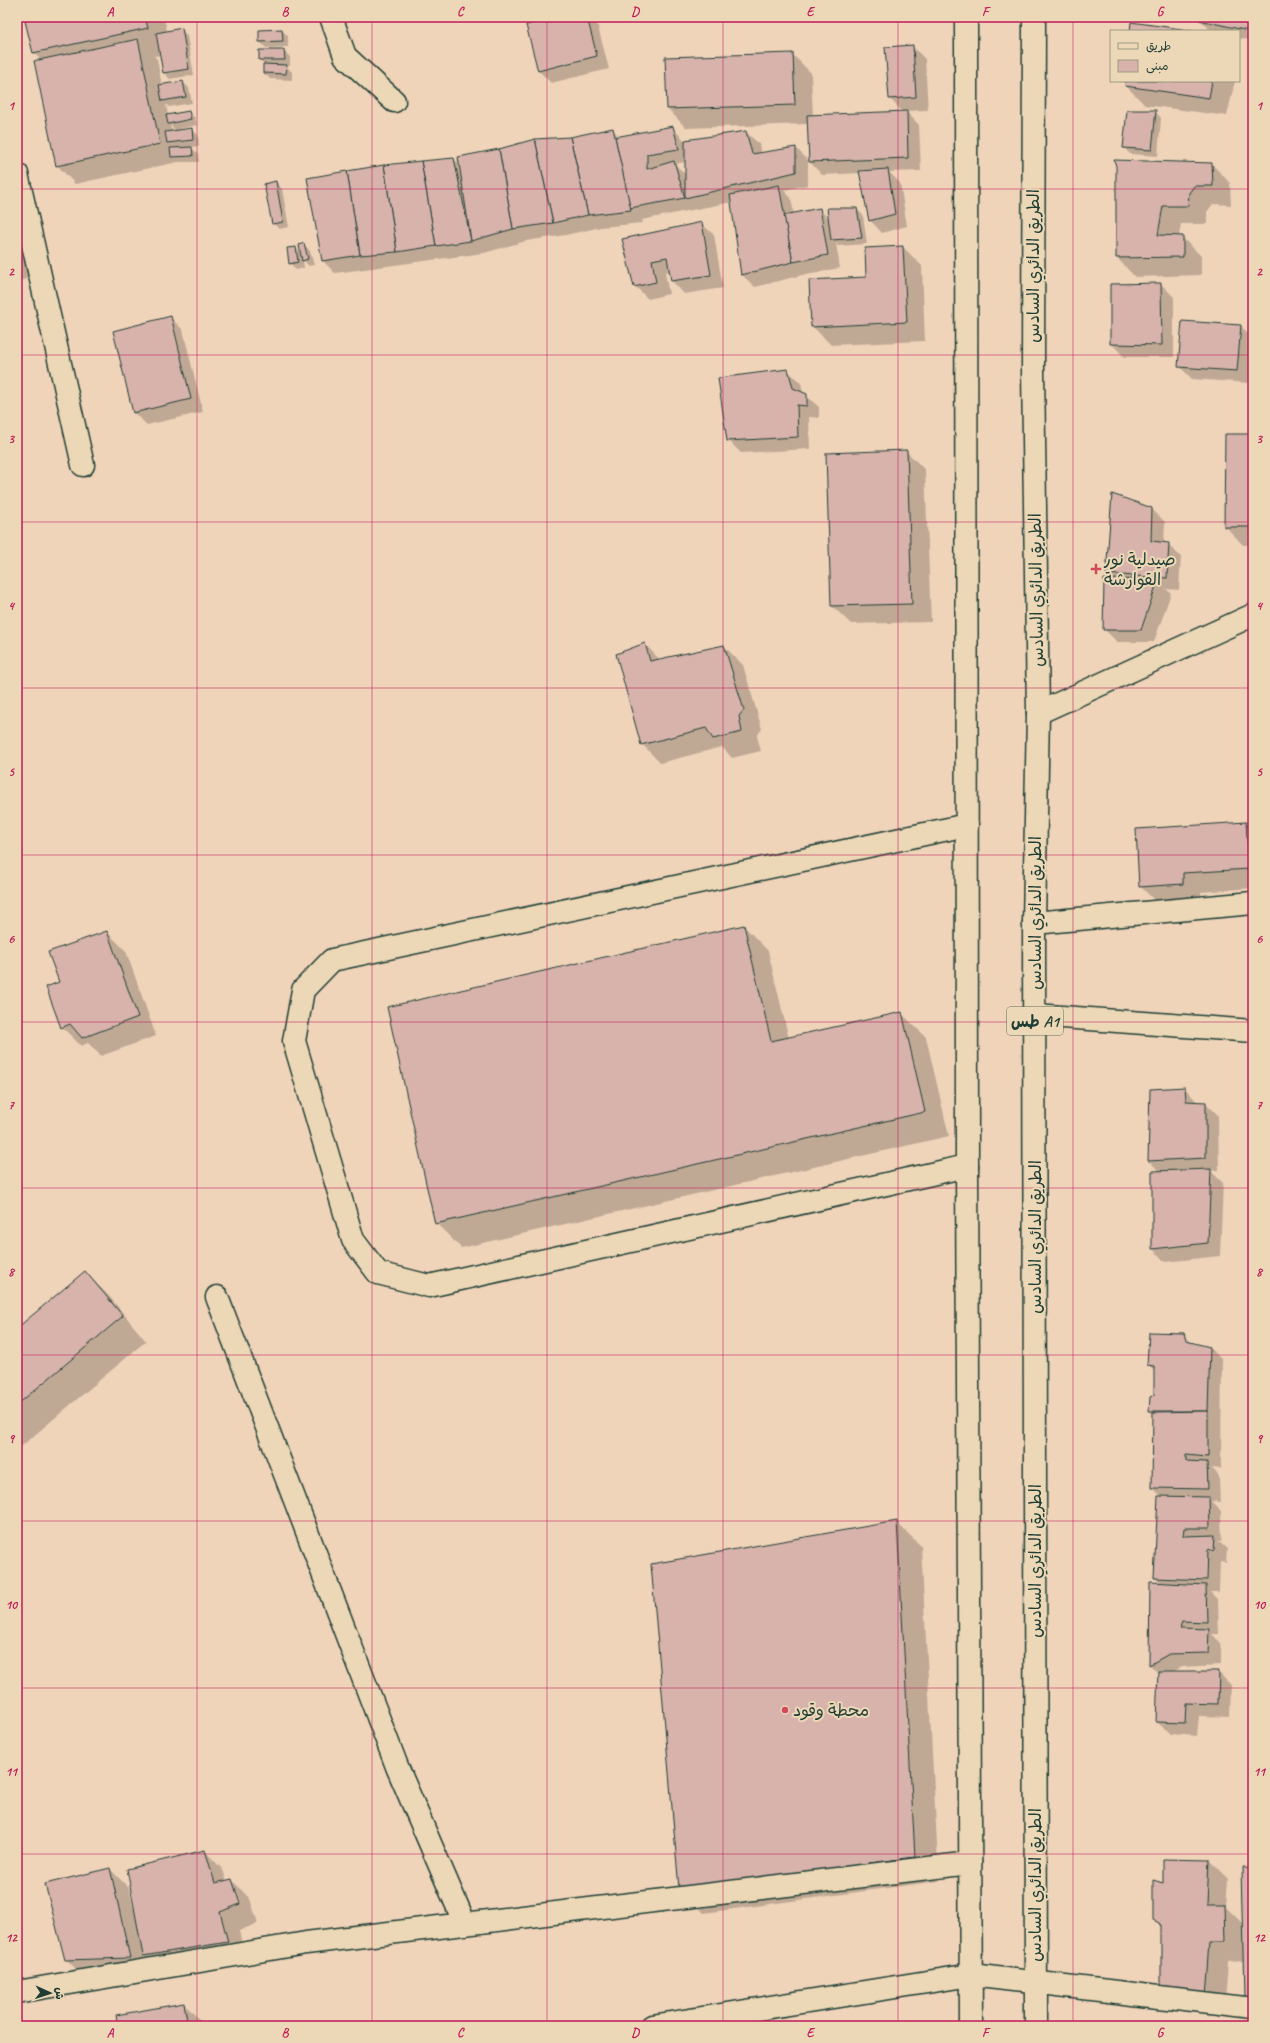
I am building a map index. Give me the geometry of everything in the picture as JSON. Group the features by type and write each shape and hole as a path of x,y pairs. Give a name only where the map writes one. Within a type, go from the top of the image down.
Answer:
{"main road":[{"path":"331,17 345,56 394,101"},
{"path":"966,17 967,1166 971,2026"},
{"name":"الطريق الدائري السادس","path":"1034,17 1033,370 1038,713 1034,923 1036,2026"},
{"path":"17,174 83,465"},
{"path":"1038,713 1253,615"},
{"path":"967,825 332,960 303,990 294,1041 353,1240 378,1273 429,1286 967,1166"},
{"path":"1034,923 1253,903"},
{"path":"1035,1015 1253,1031"},
{"path":"217,1297 398,1769 465,1924"},
{"path":"17,1992 306,1943 970,1863"},
{"path":"652,2026 971,1975 1036,1981 1253,2008"}],"building":[{"path":"24,17 145,17 148,28 33,53"},
{"path":"555,17 587,17 597,56 538,71 526,25"},
{"path":"1199,17 1253,17 1253,32 1199,20"},
{"path":"1131,22 1189,30 1130,30"},
{"path":"182,28 189,69 163,73 156,33"},
{"path":"282,29 283,41 259,42 259,30"},
{"path":"138,39 160,144 56,166 34,61"},
{"path":"913,45 916,97 889,99 885,47"},
{"path":"259,50 284,50 285,60 259,60"},
{"path":"793,53 795,105 667,109 665,57"},
{"path":"263,64 287,65 286,74 263,73"},
{"path":"183,81 186,97 162,101 159,85"},
{"path":"1126,82 1212,82 1209,98 1125,86"},
{"path":"1127,110 1156,110 1152,150 1123,148"},
{"path":"189,111 191,119 168,124 166,115"},
{"path":"907,111 908,158 809,162 807,115"},
{"path":"673,126 679,149 647,154 647,169 674,161 685,198 630,208 615,137"},
{"path":"192,128 193,140 167,143 165,132"},
{"path":"613,128 631,210 588,215 570,137"},
{"path":"746,131 752,154 796,147 796,172 685,198 685,140"},
{"path":"570,137 588,215 553,223 535,139"},
{"path":"535,139 553,223 513,229 499,149"},
{"path":"192,147 193,156 171,157 170,148"},
{"path":"499,149 513,229 471,241 458,157"},
{"path":"454,158 471,241 436,246 421,161"},
{"path":"1114,160 1212,163 1213,186 1194,186 1189,193 1188,206 1163,206 1158,235 1183,236 1183,257 1116,258 1116,166"},
{"path":"421,161 436,246 397,252 384,165"},
{"path":"384,165 397,252 360,255 347,171"},
{"path":"888,169 895,214 869,221 859,171"},
{"path":"347,171 360,255 322,261 307,178"},
{"path":"276,181 283,222 272,224 264,184"},
{"path":"779,185 793,262 741,275 730,195"},
{"path":"820,208 828,255 793,262 784,215"},
{"path":"827,208 857,208 862,238 831,240"},
{"path":"702,222 711,275 671,281 667,257 652,260 656,282 634,287 622,239"},
{"path":"304,243 308,259 302,261 299,245"},
{"path":"903,246 907,322 811,327 809,280 866,277 865,248"},
{"path":"296,247 298,262 289,264 287,248"},
{"path":"1161,283 1162,345 1110,344 1110,284"},
{"path":"171,316 191,399 133,413 113,331"},
{"path":"1182,321 1241,325 1237,371 1178,367"},
{"path":"788,369 793,388 807,394 807,406 797,405 798,437 727,441 718,378"},
{"path":"1225,434 1253,434 1253,527 1224,527"},
{"path":"907,450 912,604 831,606 826,453"},
{"path":"1112,494 1152,508 1151,541 1169,543 1167,578 1106,574"},
{"path":"1104,579 1158,580 1141,630 1103,630"},
{"path":"645,643 650,661 724,645 744,710 739,716 742,732 713,739 706,728 641,745 616,654"},
{"path":"1246,822 1249,869 1183,873 1183,884 1139,887 1136,829"},
{"path":"744,925 771,1041 902,1012 925,1112 435,1224 387,1007"},
{"path":"107,931 138,1017 82,1038 70,1024 61,1028 46,987 59,982 48,952"},
{"path":"1185,1087 1186,1101 1206,1102 1206,1158 1148,1161 1150,1089"},
{"path":"1211,1169 1208,1243 1152,1249 1152,1171"},
{"path":"85,1271 123,1316 17,1405 17,1328"},
{"path":"1149,1332 1184,1333 1186,1341 1210,1347 1208,1411 1149,1411 1150,1397 1154,1395 1154,1366 1147,1365"},
{"path":"1208,1411 1208,1457 1186,1455 1186,1461 1207,1462 1208,1489 1152,1488 1153,1412"},
{"path":"1158,1496 1209,1497 1210,1528 1184,1528 1183,1536 1215,1535 1214,1551 1208,1549 1207,1580 1154,1578"},
{"name":"محطة وقود","path":"897,1521 915,1857 679,1889 651,1564"},
{"path":"1150,1582 1206,1585 1207,1622 1182,1621 1180,1628 1209,1629 1208,1653 1169,1654 1149,1665"},
{"path":"1158,1671 1219,1671 1218,1704 1186,1703 1185,1723 1156,1722"},
{"path":"205,1850 215,1883 232,1879 240,1904 220,1912 228,1942 143,1956 127,1869"},
{"path":"1163,1859 1209,1860 1207,1904 1225,1904 1226,1943 1210,1943 1206,1994 1161,1990 1161,1924 1153,1920 1153,1880 1163,1883"},
{"path":"1241,1867 1253,1868 1253,1997 1244,1997"},
{"path":"110,1868 130,1958 65,1960 45,1884"},
{"path":"184,2003 188,2026 118,2026 116,2015"}],"place":[{"name":"صيدلية نور القوارشة","path":"1096,569"},
{"name":"محطة وقود","path":"785,1710"}]}
